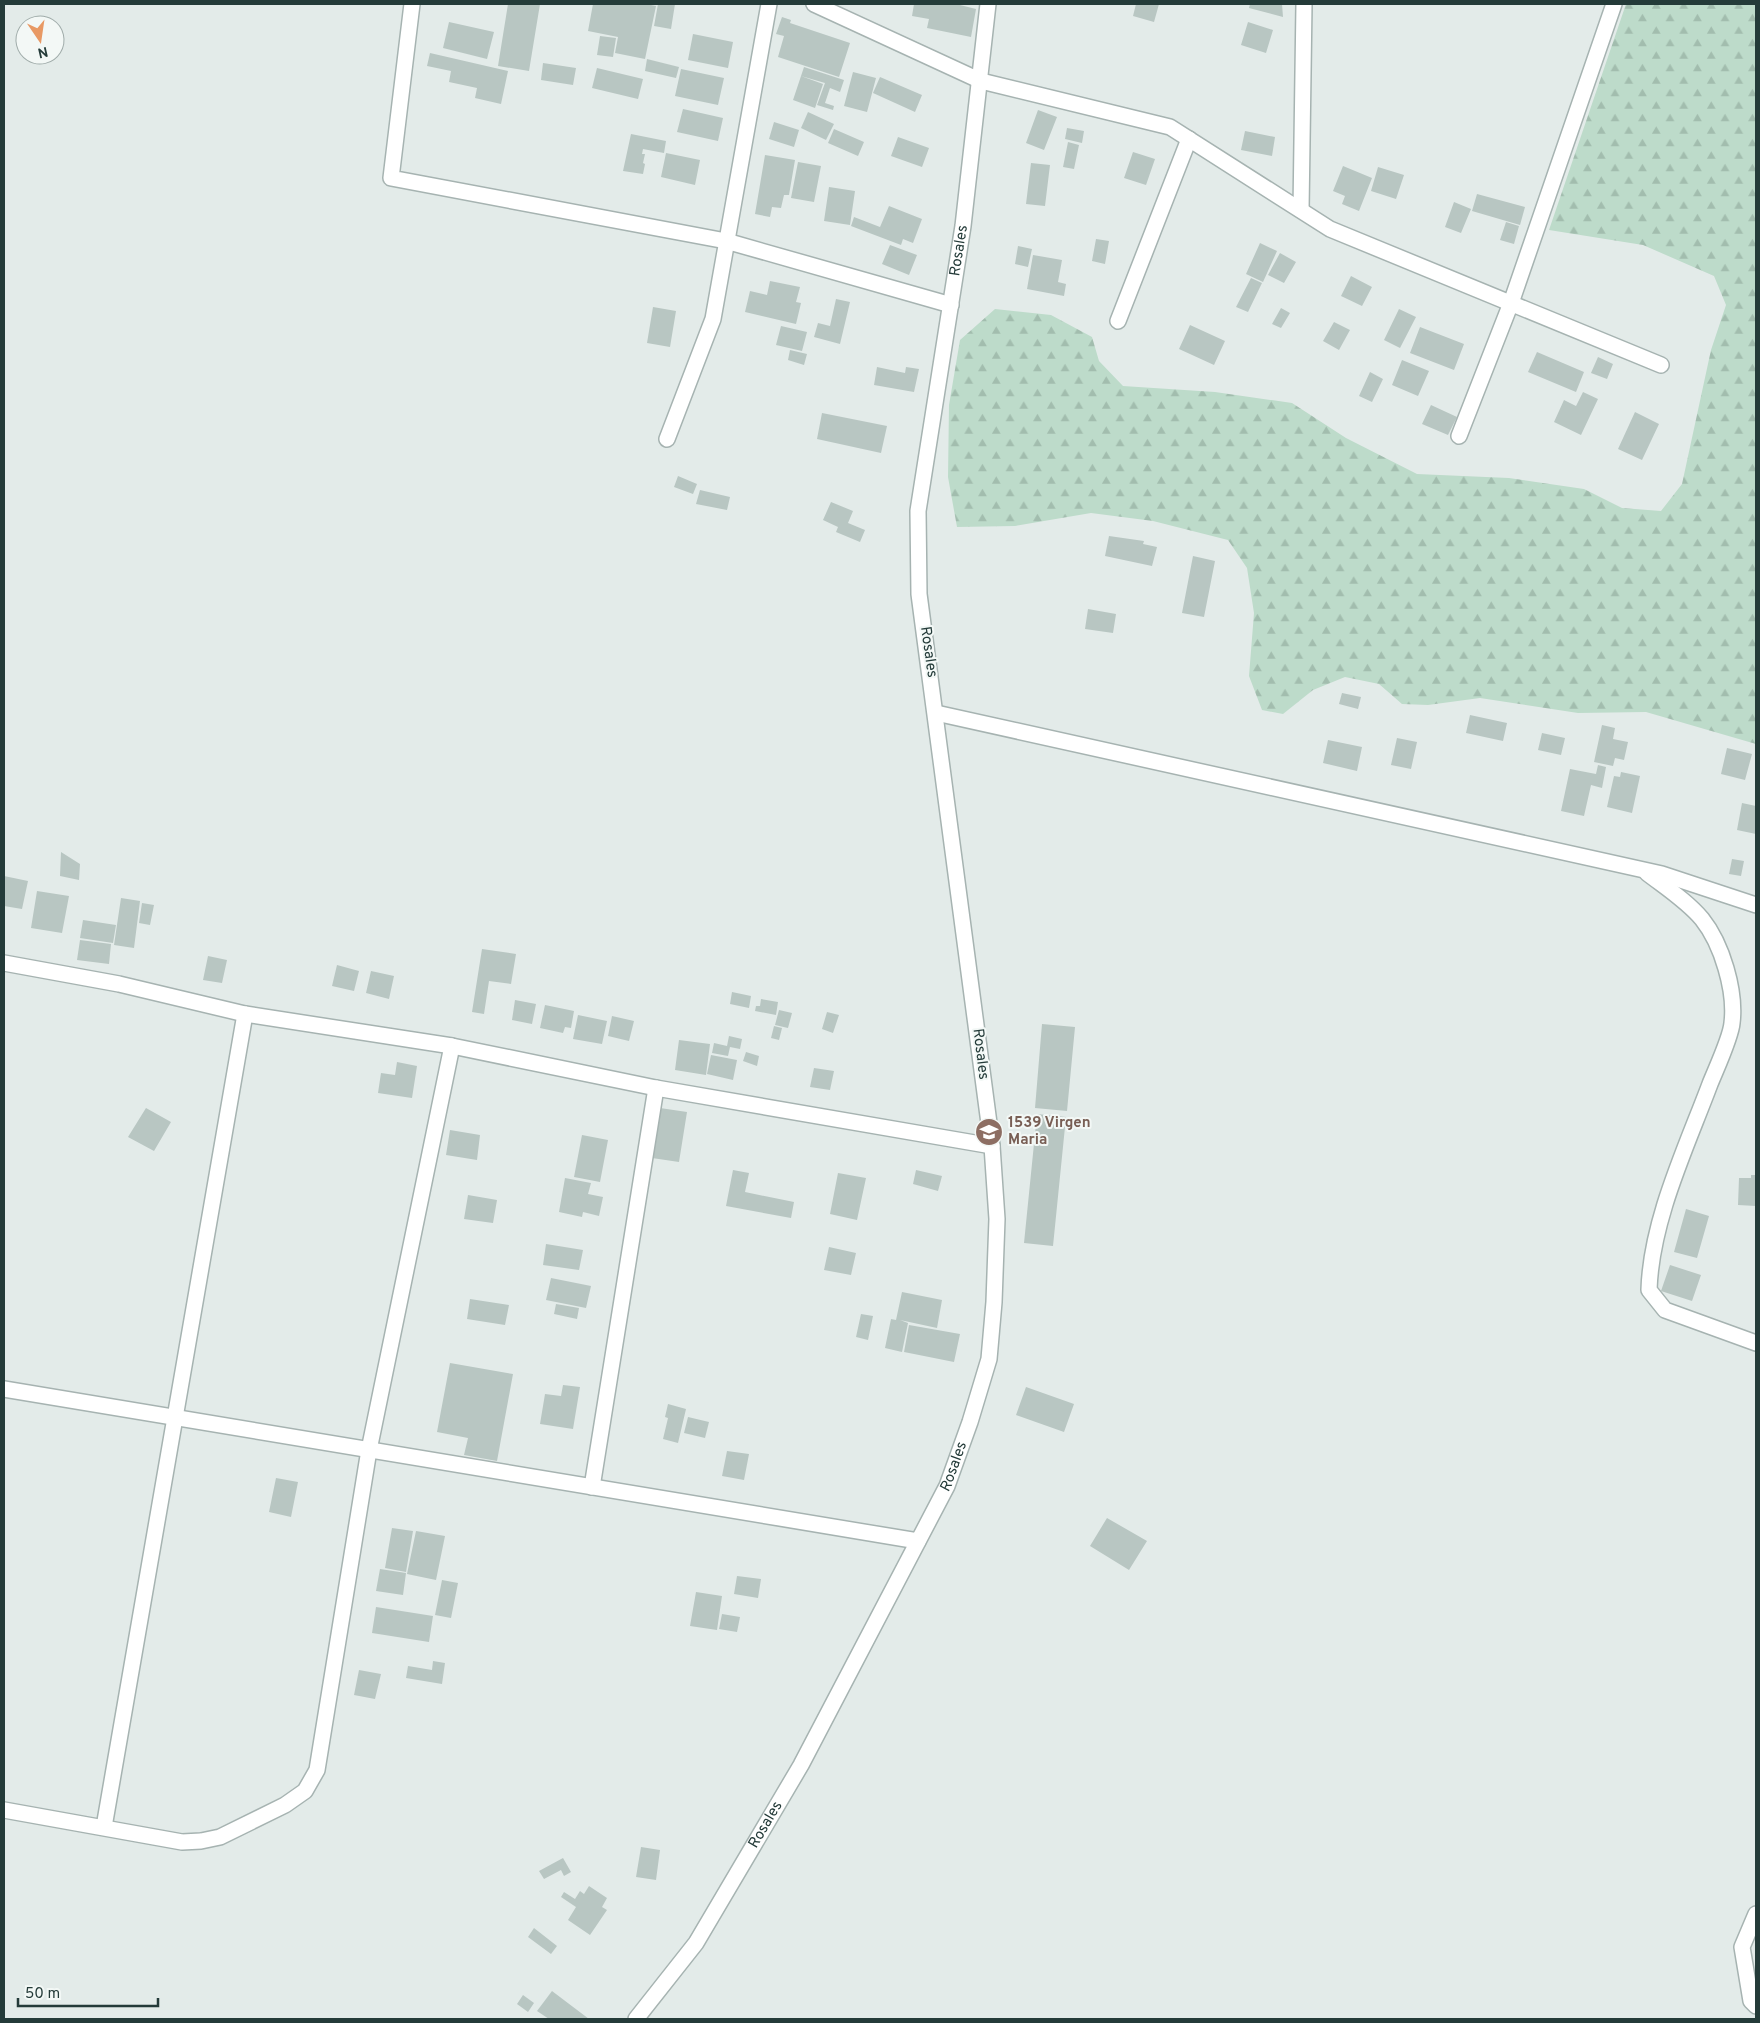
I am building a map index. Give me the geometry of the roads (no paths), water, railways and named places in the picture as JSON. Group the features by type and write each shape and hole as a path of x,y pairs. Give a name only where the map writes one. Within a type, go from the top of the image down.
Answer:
{"street":[{"path":"412,4 391,178 726,241 951,305"},
{"path":"667,439 713,319 769,4"},
{"path":"814,4 980,81 1170,128 1330,229 1661,365"},
{"name":"Rosales","path":"636,2019 696,1943 800,1764 947,1486 970,1422 989,1359 994,1302 997,1219 992,1146 919,594 918,511 963,226 988,4"},
{"path":"1301,210 1304,4"},
{"path":"1459,436 1511,303 1614,4"},
{"path":"1118,321 1189,139"},
{"path":"936,712 1642,869 1756,904"},
{"path":"1642,869 1684,902 1702,920 1716,942 1727,968 1732,1024 1668,1196 1650,1266 1649,1290 1665,1310 1756,1343"},
{"path":"4,962 119,984 245,1014 452,1046 656,1088 992,1146"},
{"path":"104,1827 245,1014"},
{"path":"4,1810 182,1842 201,1841 220,1837 284,1805 305,1791 317,1770 369,1450 452,1046"},
{"path":"592,1487 656,1088"},
{"path":"4,1389 918,1541"},
{"path":"1756,1914 1742,1947 1751,2001 1756,2006"}],"place":[{"name":"1539 Virgen Maria","path":"989,1132"}]}
